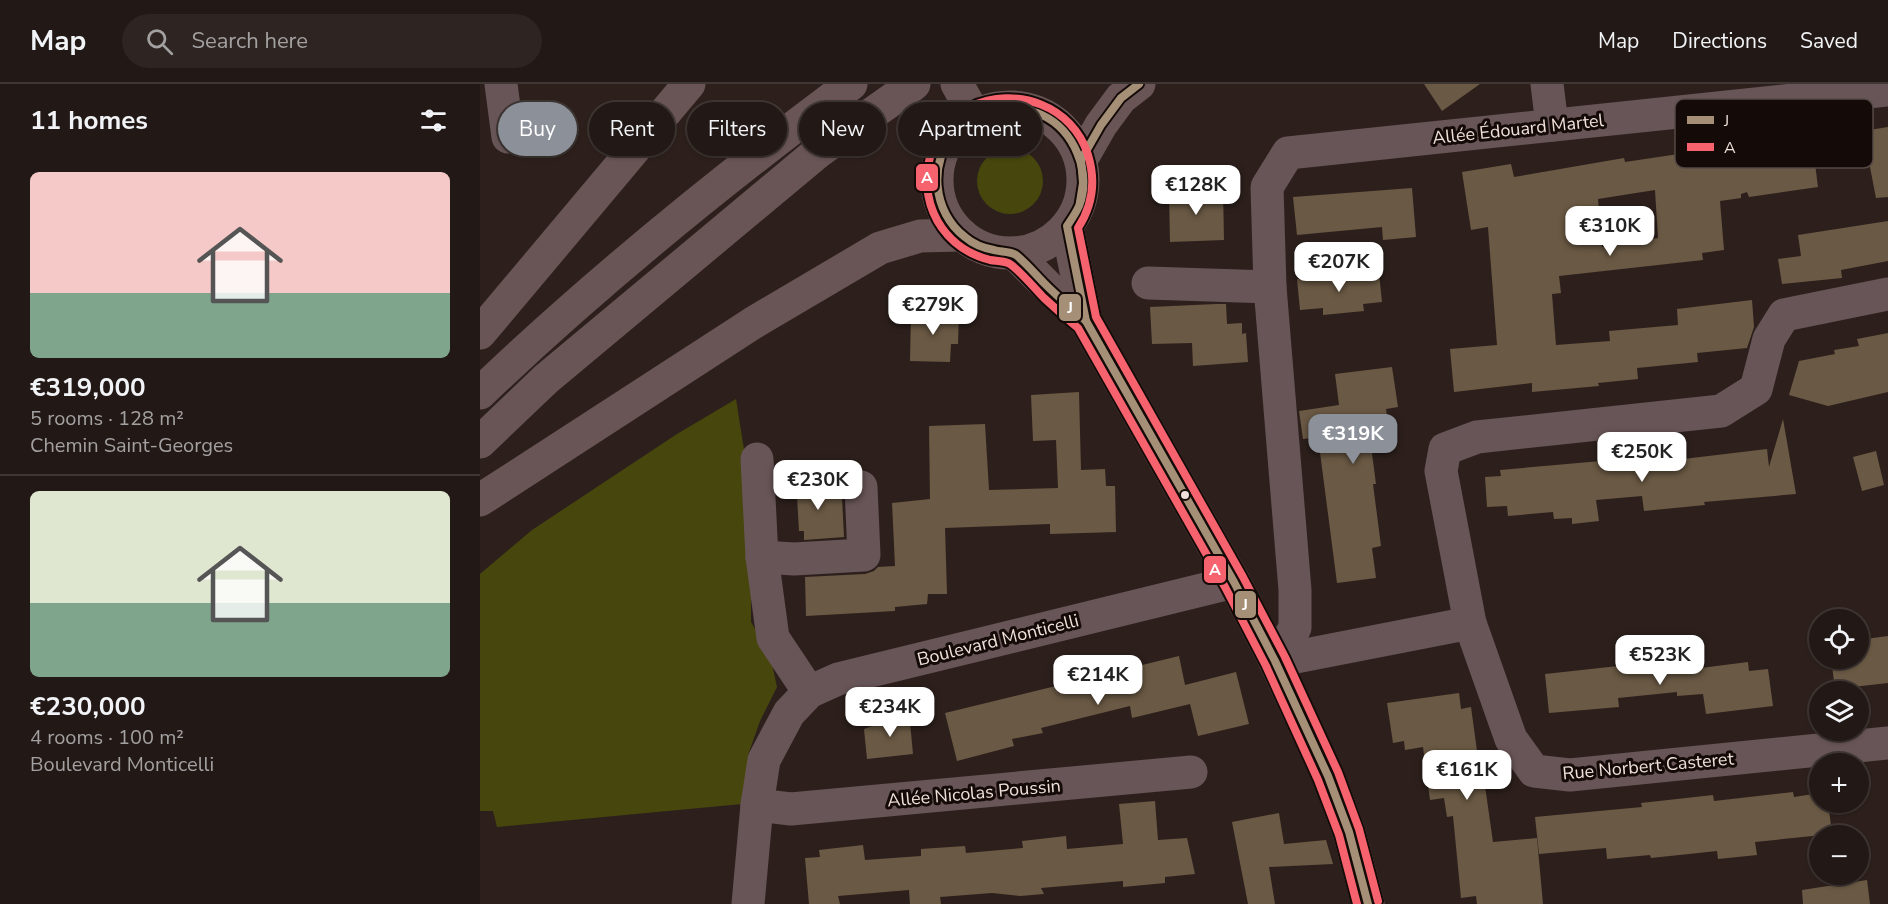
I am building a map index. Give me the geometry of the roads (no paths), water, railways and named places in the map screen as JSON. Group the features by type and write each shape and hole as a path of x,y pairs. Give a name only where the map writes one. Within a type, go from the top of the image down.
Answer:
{"main road":[{"path":"480,333 689,84"},
{"path":"480,393 540,336 642,249 787,131 851,84"},
{"path":"480,442 546,379 818,152 915,84"},
{"path":"1081,160 1101,125 1121,98 1139,84"},
{"path":"965,99 995,108 1017,107 1038,113 1057,124 1072,141 1081,160 1083,183 1079,206 1067,226 1052,240 1034,249 1014,253 995,252 978,246 962,236 949,220 940,202 937,183 939,163 946,144 958,128 965,99"},
{"path":"1067,226 1086,321 1234,582 1275,661 1332,785 1349,832 1368,904"},
{"path":"480,500 753,322 880,248 920,236 962,236"},
{"path":"1014,253 1086,321"}],"street":[{"path":"501,84 503,102"},
{"path":"1547,84 1552,125"},
{"name":"Allée Édouard Martel","path":"1802,99 1888,90"},
{"name":"Allée Édouard Martel","path":"1270,287 1267,187 1288,153 1675,112"},
{"path":"1148,283 1270,287 1296,590 1296,628 1275,661"},
{"name":"Rue Norbert Casteret","path":"1888,294 1784,315 1769,339 1756,389 1721,411 1477,436 1445,449 1441,471 1470,623 1511,739 1534,771 1570,775 1888,743"},
{"path":"757,459 762,557 773,638 809,692"},
{"path":"762,557 794,559 864,555 861,487"},
{"name":"Boulevard Monticelli","path":"748,904 757,806 764,760 789,713 809,692 838,679 1234,582"},
{"path":"1275,661 1470,623"},
{"name":"Allée Nicolas Poussin","path":"757,806 791,809 1191,772"}]}
